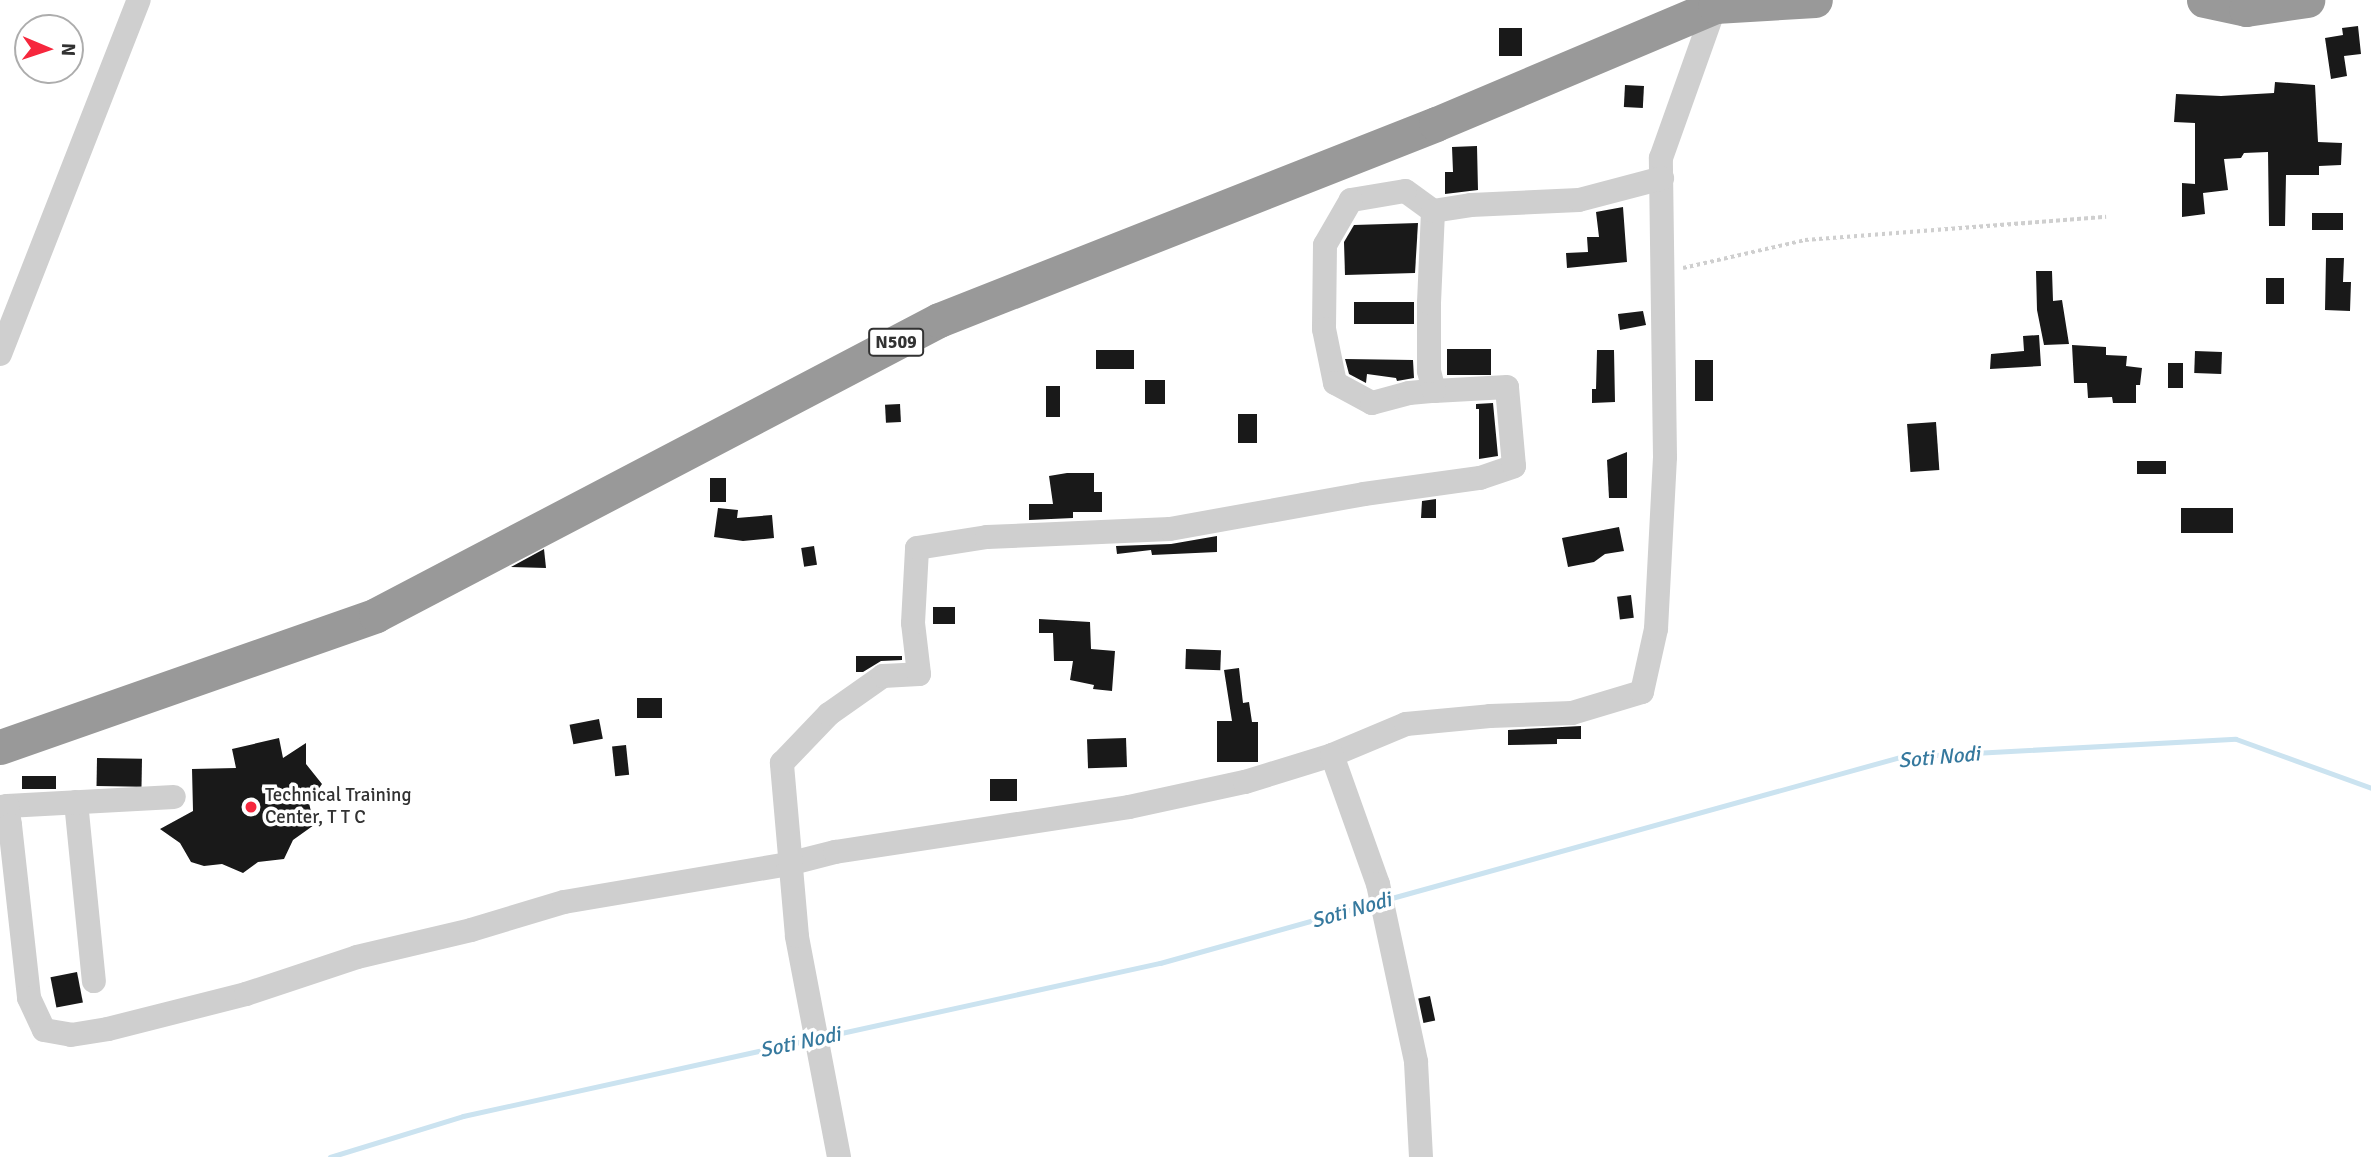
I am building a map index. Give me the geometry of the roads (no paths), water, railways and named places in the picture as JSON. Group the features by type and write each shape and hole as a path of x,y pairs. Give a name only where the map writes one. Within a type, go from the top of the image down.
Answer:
{"highway":[{"name":"N509","path":"0,747 376,615 939,320 1436,124 1715,6 1815,0"},
{"path":"2204,0 2246,9 2308,0"}],"street":[{"path":"0,354 139,0"},
{"path":"174,797 3,806 29,998 44,1030 71,1035 108,1029 246,994 357,957 471,930 564,902 788,864 835,852 1129,807 1245,782 1332,755 1406,724 1490,716 1572,713 1642,692 1656,629 1665,457 1661,158 1715,6"},
{"path":"839,1157 797,936 788,864 782,764 829,714 883,676 919,674 913,623 917,548 987,537 1170,530 1364,494 1480,478 1514,466 1507,387 1409,393 1372,403 1335,383 1324,329 1325,245 1351,200 1405,191 1433,211 1471,205 1579,200 1662,178"},
{"path":"1433,211 1429,371 1434,391"},
{"path":"1332,755 1378,884 1416,1062 1421,1157"},
{"path":"76,802 94,981"}],"waterway":[{"name":"Soti Nodi","path":"1388,899 1900,757 2236,739 2371,788"},
{"name":"Soti Nodi","path":"823,1037 1160,963 1375,903"},
{"name":"Soti Nodi","path":"330,1157 463,1116 810,1040"}],"place":[{"name":"Technical Training Center, T T C","path":"251,807"}]}
